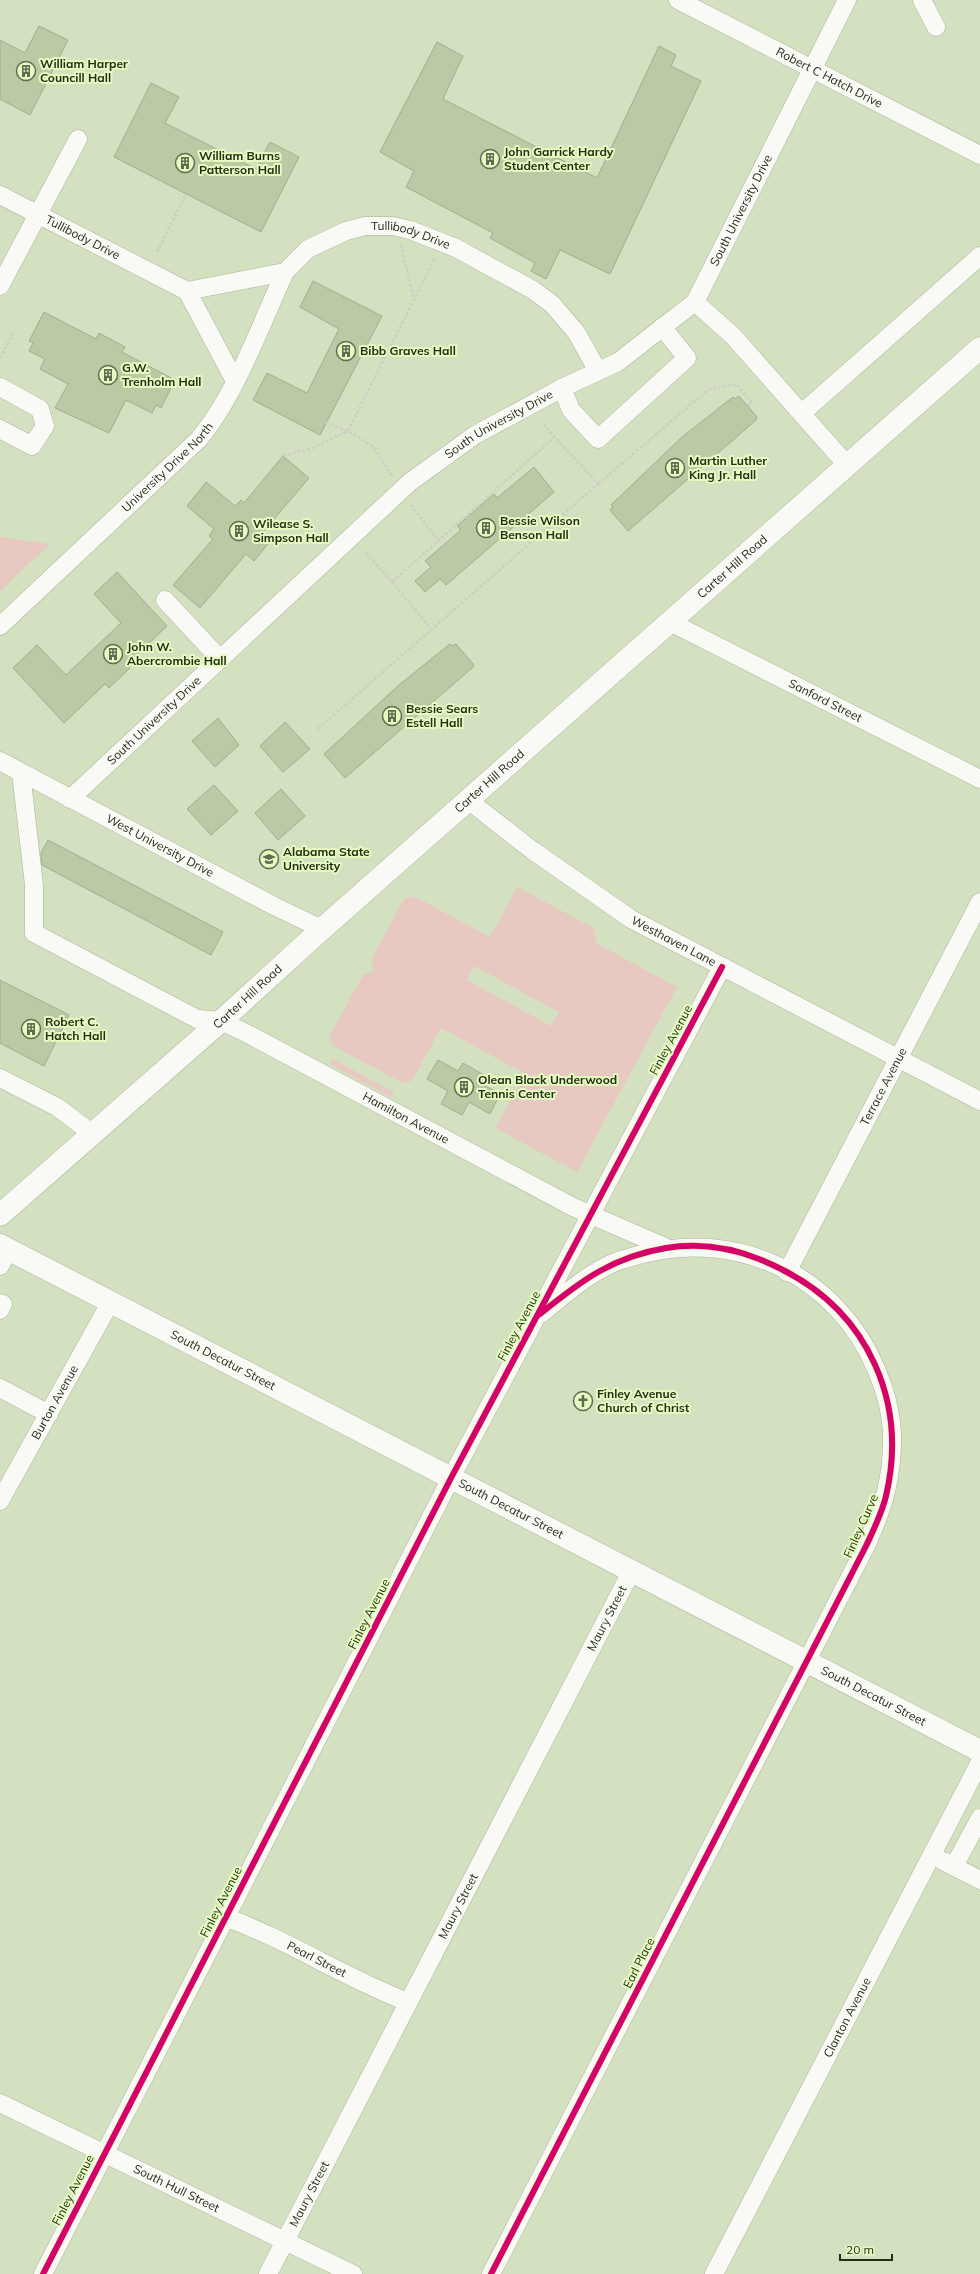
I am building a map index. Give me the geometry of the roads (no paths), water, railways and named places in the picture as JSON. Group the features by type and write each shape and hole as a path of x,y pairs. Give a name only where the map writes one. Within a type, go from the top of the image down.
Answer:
{"main road":[{"name":"Carter Hill Road","path":"0,1215 980,348"},
{"name":"South Decatur Street","path":"3,1254 110,1303 980,1751"}],"street":[{"name":"Robert C Hatch Drive","path":"678,0 812,67 980,156"},
{"name":"South University Drive","path":"70,799 219,658 402,490 475,435 562,388 618,362 695,302 847,0"},
{"path":"922,0 936,26"},
{"path":"0,286 78,139"},
{"name":"Tullibody Drive","path":"0,195 187,292"},
{"name":"Tullibody Drive","path":"285,272 308,249 346,231 382,225 410,230 456,248 533,290 552,304 576,332 598,371"},
{"path":"802,413 980,256"},
{"path":"235,381 187,292 285,272"},
{"name":"University Drive North","path":"0,626 198,440 212,424 235,381 285,272"},
{"path":"695,302 733,336 847,465"},
{"path":"562,388 571,410 598,439 688,358 662,327"},
{"path":"0,387 40,409 45,426 32,446 0,429"},
{"path":"165,600 219,658"},
{"name":"Sanford Street","path":"670,622 980,779"},
{"name":"West University Drive","path":"0,761 70,799 322,929"},
{"path":"21,773 34,886 34,933 197,1019 221,1021"},
{"name":"Westhaven Lane","path":"468,800 532,850 631,919 980,1101"},
{"name":"Terrace Avenue","path":"787,1272 980,902"},
{"name":"Finley Avenue","path":"43,2274 451,1478 722,967"},
{"name":"Hamilton Avenue","path":"221,1021 415,1121 570,1205 667,1248"},
{"path":"0,1078 57,1107 93,1134"},
{"name":"Finley Curve","path":"536,1317 582,1280 611,1264 667,1248 696,1246 734,1250 762,1258 806,1282 830,1301 858,1334 872,1358 882,1383 892,1432 890,1477 881,1513 806,1662"},
{"path":"0,1303 3,1304 0,1310"},
{"name":"Burton Avenue","path":"0,1500 110,1303"},
{"path":"0,1388 49,1414"},
{"name":"Maury Street","path":"268,2274 631,1572"},
{"name":"Earl Place","path":"491,2274 806,1662"},
{"name":"Clanton Avenue","path":"714,2274 932,1855 972,1793 980,1762"},
{"path":"954,1866 980,1818"},
{"path":"932,1855 954,1866 978,1873"},
{"name":"Pearl Street","path":"225,1917 253,1927 382,1992 408,2002"},
{"name":"South Hull Street","path":"0,2103 354,2274"}],"place":[{"name":"William Harper Councill Hall","path":"26,71"},
{"name":"John Garrick Hardy Student Center","path":"490,159"},
{"name":"William Burns Patterson Hall","path":"185,163"},
{"name":"Bibb Graves Hall","path":"346,351"},
{"name":"G.W. Trenholm Hall","path":"108,375"},
{"name":"Martin Luther King Jr. Hall","path":"675,468"},
{"name":"Bessie Wilson Benson Hall","path":"486,528"},
{"name":"Wilease S. Simpson Hall","path":"239,531"},
{"name":"John W. Abercrombie Hall","path":"113,654"},
{"name":"Bessie Sears Estell Hall","path":"392,716"},
{"name":"Alabama State University","path":"269,859"},
{"name":"Robert C. Hatch Hall","path":"31,1029"},
{"name":"Olean Black Underwood Tennis Center","path":"464,1087"},
{"name":"Finley Avenue Church of Christ","path":"583,1401"}]}
